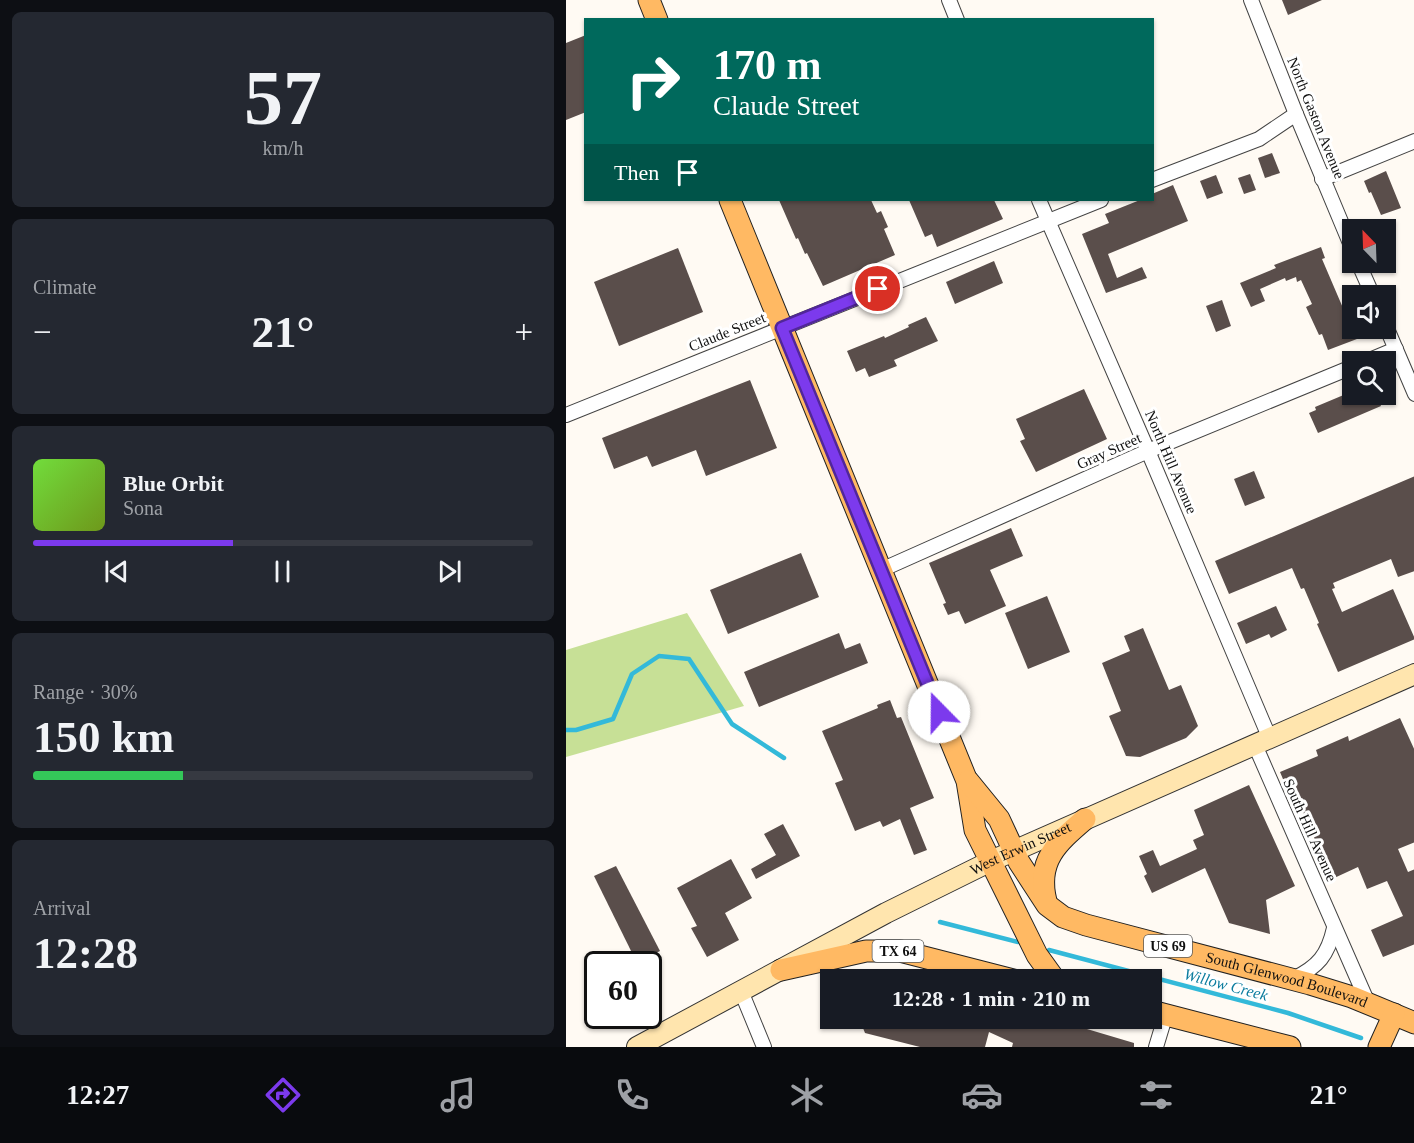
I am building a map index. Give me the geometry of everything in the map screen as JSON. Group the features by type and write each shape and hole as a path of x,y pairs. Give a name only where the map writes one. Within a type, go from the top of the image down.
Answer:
{"main road":[{"path":"649,0 656,18"},
{"name":"US 69","path":"730,201 967,781 975,830 1037,955 1047,969"},
{"name":"West Erwin Street","path":"637,1047 886,913 991,861 1415,674"},
{"name":"US 69","path":"967,781 999,819 1013,851"},
{"path":"1047,905 1043,881 1047,860 1060,841 1085,819"},
{"name":"South Glenwood Boulevard","path":"1013,851 1047,905 1070,920 1293,979 1368,1003 1414,1023"},
{"name":"TX 64","path":"781,970 881,950 912,953 972,969"},
{"path":"1162,1013 1290,1047"},
{"path":"1379,1047 1394,1014"}],"street":[{"path":"948,0 956,18"},
{"name":"North Gaston Avenue","path":"1251,0 1342,225"},
{"path":"1154,179 1259,139 1296,114"},
{"path":"1322,179 1415,141"},
{"name":"North Hill Avenue","path":"1039,201 1148,451 1262,742"},
{"name":"Claude Street","path":"566,415 1098,201"},
{"path":"1392,339 1415,393"},
{"path":"1391,351 1396,349"},
{"name":"Gray Street","path":"881,570 1148,451 1342,371"},
{"name":"South Hill Avenue","path":"1262,742 1334,928 1368,1003"},
{"path":"1293,979 1308,972 1317,964 1331,941 1334,928"},
{"path":"741,991 764,1047"},
{"path":"1156,1047 1158,1029"}],"green space":[{"path":"687,613 744,706 566,757 566,650"}],"building":[{"path":"1282,0 1322,0 1288,15"},
{"path":"584,36 584,113 566,120 566,43"},
{"path":"1272,153 1280,173 1265,178 1258,158"},
{"path":"1386,171 1401,208 1381,215 1364,181"},
{"path":"1250,174 1256,190 1244,194 1238,178"},
{"path":"1216,175 1223,193 1207,199 1200,181"},
{"path":"1173,185 1188,221 1108,254 1117,278 1142,267 1147,278 1106,293 1082,234 1109,223 1105,214 1138,201 1154,201 1154,193"},
{"path":"779,201 871,201 877,213 881,211 888,227 884,229 895,255 823,286 807,253 805,254 798,238 796,239"},
{"path":"909,201 994,201 1003,219 937,247 932,234 925,237"},
{"path":"1321,247 1325,258 1322,259 1342,306 1342,339 1357,339 1328,350 1322,334 1319,335 1306,307 1312,304 1301,280 1297,282 1296,277 1286,281 1285,278 1260,289 1265,301 1251,307 1240,283 1276,268 1274,265"},
{"path":"678,248 703,312 619,346 594,282"},
{"path":"994,261 1003,283 955,304 946,282"},
{"path":"1222,300 1231,326 1216,332 1206,306"},
{"path":"926,317 938,341 894,360 897,366 869,377 865,368 856,372 847,351 884,336 885,338"},
{"path":"750,380 777,448 706,476 696,450 652,467 647,456 614,469 602,438"},
{"path":"1084,389 1107,439 1036,472 1020,441 1025,439 1016,419"},
{"path":"1342,396 1342,405 1381,406 1318,433 1309,413 1316,410 1315,407"},
{"path":"1254,471 1265,498 1245,506 1234,479"},
{"path":"1415,476 1415,571 1398,577 1391,559 1333,583 1335,588 1332,589 1342,612 1393,589 1415,639 1338,672 1304,588 1301,589 1292,568 1229,594 1215,561"},
{"path":"1011,528 1023,556 990,570 1006,606 965,624 959,611 948,615 943,604 946,603 929,563"},
{"path":"801,553 819,597 728,634 710,590"},
{"path":"1047,596 1070,652 1028,669 1005,613"},
{"path":"1276,606 1287,630 1271,638 1269,634 1246,644 1237,623"},
{"path":"1143,628 1169,690 1181,685 1198,726 1186,738 1140,757 1126,756 1109,716 1121,711 1102,663 1130,651 1124,636"},
{"path":"839,633 845,649 860,643 868,663 759,707 744,672"},
{"path":"890,700 897,718 901,717 934,798 910,808 927,850 914,855 900,819 883,827 880,821 855,831 835,783 843,780 822,731 878,708 877,705"},
{"path":"1400,718 1415,751 1415,842 1398,849 1408,872 1415,869 1415,944 1383,957 1371,930 1403,916 1387,881 1367,889 1358,867 1332,879 1296,796 1291,798 1280,772 1318,756 1316,750 1348,736 1349,741"},
{"path":"1249,785 1295,886 1266,900 1270,934 1229,923 1205,868 1152,893 1144,876 1147,874 1139,856 1153,850 1160,866 1197,849 1193,840 1204,835 1194,810"},
{"path":"783,824 800,856 756,879 751,869 776,855 764,834"},
{"path":"731,859 752,898 725,913 739,940 707,957 691,928 697,926 677,888"},
{"path":"616,866 660,951 631,951 594,876"},
{"path":"863,1029 1087,1029 1134,1043 1134,1047 1012,1047 1013,1043 989,1032 985,1047 920,1047 865,1033"}],"waterway":[{"name":"Willow Creek","path":"566,730 576,730 613,719 632,674 659,656 689,659 732,724 784,758"},
{"name":"Willow Creek","path":"940,922 1018,942"},
{"name":"Willow Creek","path":"1049,950 1288,1013 1361,1038"}],"route":[{"path":"878,289 782,328 939,712"}]}
